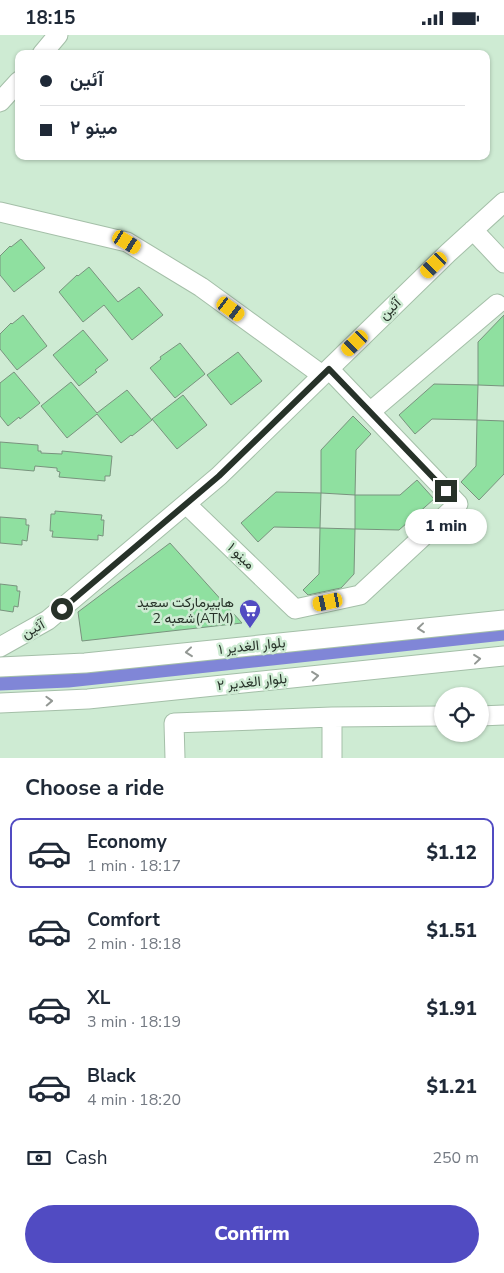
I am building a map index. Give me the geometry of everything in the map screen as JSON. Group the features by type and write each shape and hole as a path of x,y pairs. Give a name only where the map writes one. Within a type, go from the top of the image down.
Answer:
{"street":[{"path":"45,50 58,35"},
{"path":"0,102 15,85"},
{"name":"آئین","path":"0,647 48,620 219,476 504,201"},
{"path":"0,212 127,242 201,287 325,372 370,412 497,305"},
{"path":"473,230 504,263"},
{"name":"مینو ۱","path":"186,504 295,609 360,595 458,504 370,412"},
{"name":"بلوار الغدیر ۱","path":"0,667 85,663 504,620"},
{"name":"بلوار الغدیر ۲","path":"0,703 88,699 504,656"},
{"path":"489,715 504,715"},
{"path":"175,758 174,723 332,717 434,716"},
{"path":"332,717 332,758"}],"building":[{"path":"21,239 45,268 14,292 0,275 0,256"},
{"path":"89,267 118,302 139,287 163,315 132,340 104,305 83,322 59,292 77,275"},
{"path":"23,315 47,346 17,370 0,349 0,334"},
{"path":"504,315 504,386 478,385 478,342"},
{"path":"83,330 108,360 95,370 97,372 79,386 53,355"},
{"path":"180,343 205,374 175,398 150,368 161,359 160,357"},
{"path":"238,352 262,381 231,405 207,375"},
{"path":"14,372 40,403 8,426 0,416 0,383"},
{"path":"71,382 97,413 127,390 152,420 121,443 97,414 67,438 41,406"},
{"path":"434,384 478,385 477,420 432,419 415,434 399,415"},
{"path":"183,395 207,425 177,449 152,419"},
{"path":"353,416 371,434 356,450 355,495 321,493 321,450"},
{"path":"477,420 504,421 504,474 479,500 461,482 476,466"},
{"path":"0,442 38,445 38,451 41,451 41,453 62,454 62,451 112,456 110,476 105,476 105,481 59,477 60,472 57,471 57,468 35,466 34,471 0,468"},
{"path":"417,480 434,499 399,530 355,529 355,495 400,495"},
{"path":"276,492 321,493 320,528 274,527 258,542 241,523"},
{"path":"55,511 102,515 101,520 104,520 103,536 98,535 98,540 52,537 53,531 50,531 51,514 55,514"},
{"path":"0,517 26,519 26,525 29,525 27,541 22,540 22,545 0,543"},
{"path":"320,528 355,529 354,574 341,588 308,595 303,590 319,574"},
{"path":"170,543 242,623 82,641 78,612"},
{"path":"0,584 17,586 17,591 20,591 18,607 14,606 13,612 0,610"}],"waterway":[{"path":"0,683 68,680 504,633"}],"place":[{"name":"هایپرمارکت سعید شعبه 2(ATM)","path":"250,629"}],"route":[{"path":"62,609 219,476 329,369 446,491"}]}
